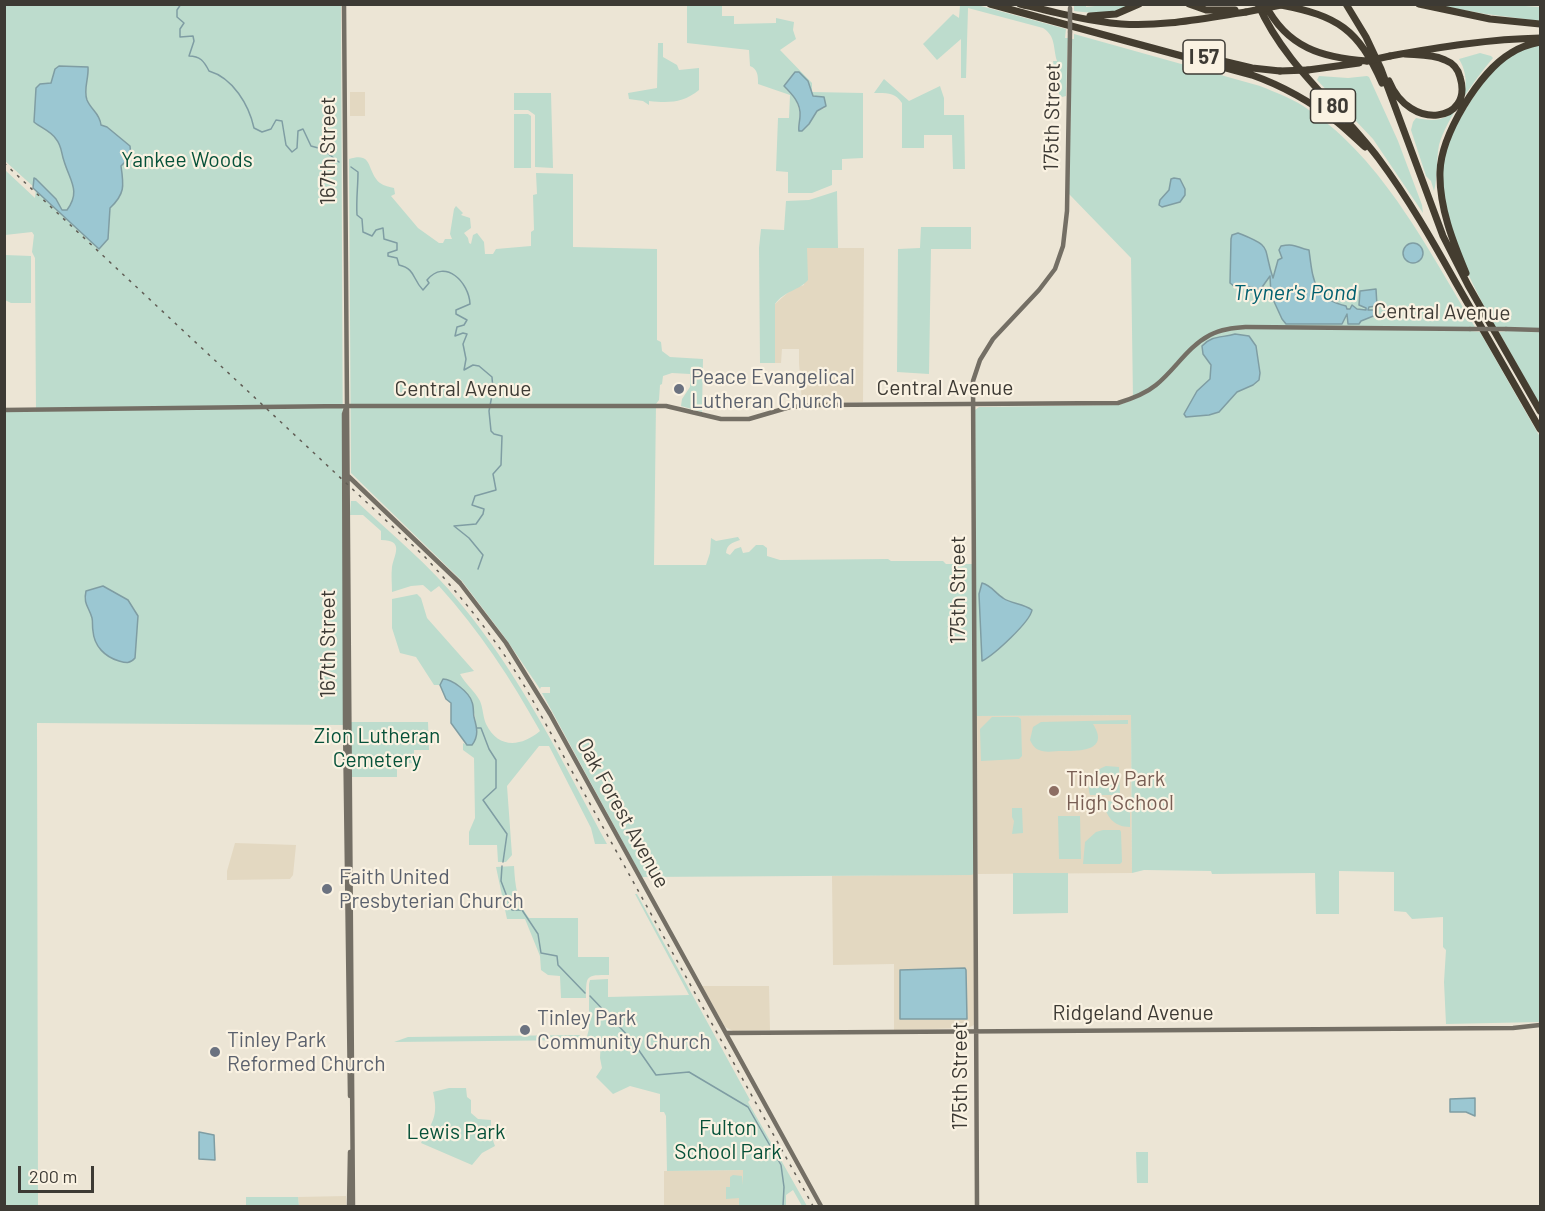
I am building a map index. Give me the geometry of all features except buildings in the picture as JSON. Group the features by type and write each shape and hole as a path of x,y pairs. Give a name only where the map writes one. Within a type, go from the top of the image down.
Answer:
{"highway":[{"name":"I 57","path":"990,4 1129,41 1252,68 1280,71 1308,70 1355,62"},
{"name":"I 57","path":"1020,4 1086,19 1121,24 1146,24 1245,10 1260,4"},
{"path":"1026,4 1096,16 1121,13 1139,4"},
{"path":"1189,4 1206,10 1234,10"},
{"path":"1260,4 1298,43 1312,51 1355,62 1500,39 1540,40"},
{"name":"I 80","path":"1260,4 1263,22 1291,60 1379,159 1432,240 1540,429"},
{"name":"I 80","path":"1346,4 1366,37 1381,69 1443,236 1540,411"},
{"path":"1419,4 1490,19 1540,24"},
{"path":"1428,4 1444,10"},
{"path":"1146,24 1170,24 1281,5 1321,15 1349,32 1369,55 1398,118"},
{"path":"1366,37 1376,51 1394,91 1412,110 1427,116 1438,116 1451,110 1459,100 1462,90 1456,68 1449,61 1437,57 1405,54"},
{"path":"1479,303 1448,225 1440,183 1442,159 1464,106 1490,71 1510,53 1540,40"},
{"path":"1129,41 1252,75 1282,87 1338,123 1379,159"}],"street":[{"name":"167th Street","path":"344,4 346,406 349,414 347,475 351,1206"},
{"name":"175th Street","path":"977,1206 973,381 980,360 993,339 1039,290 1055,269 1063,246 1067,211 1070,6"},
{"name":"Central Avenue","path":"4,410 490,405 666,406 721,419 749,419 797,406 1118,403 1157,384 1190,349 1210,334 1226,329 1246,327 1540,330"},
{"name":"Oak Forest Avenue","path":"347,475 460,583 506,643 550,714 821,1206"},
{"name":"Ridgeland Avenue","path":"726,1033 1513,1028 1540,1025"}],"shaded area":[{"path":"350,92 365,92 365,116 350,116"},
{"path":"807,248 864,248 863,402 802,403 799,349 782,349 781,363 775,363 775,304 792,289 804,285"},
{"name":"Tinley Park High School","path":"1131,715 1132,873 978,874 977,716"},
{"path":"235,843 296,845 293,875 290,879 227,880 227,871"},
{"path":"974,874 974,1025 968,1028 894,1030 894,964 833,965 832,876"},
{"path":"702,986 769,986 770,1030 733,1031 725,1027"},
{"path":"743,1170 743,1198 739,1199 739,1206 664,1206 664,1171"},
{"path":"346,1196 346,1206 299,1206 298,1197"}],"green space":[{"path":"1494,4 1540,7 1540,21 1436,5"},
{"name":"Yankee Woods","path":"4,5 341,5 344,725 37,723 38,1206 4,1206 4,412 36,412 35,258 32,252 34,235 32,232 5,235 5,170 35,198 36,189 5,161"},
{"path":"687,5 722,5 722,16 734,16 734,24 776,23 776,18 794,22 793,30 796,39 780,50 812,83 812,92 863,93 863,158 842,159 842,170 832,170 832,185 812,193 788,193 788,172 776,171 778,118 789,118 790,95 758,84 756,71 750,66 749,50 687,43","holes":["808,81 813,96 824,97 825,108 817,111 809,124 798,128 800,117 798,107 794,97 786,89"]},
{"path":"960,5 977,5 1066,29 1065,38 1068,38 1066,96 1062,97 1059,94 1053,61 1057,61 1053,43 1050,35 1043,28 968,8 966,78 961,78 961,39 937,60 923,44 953,14 959,18"},
{"path":"1074,5 1086,5 1086,7 1135,5 1113,12 1098,13 1074,11"},
{"path":"1074,34 1260,86 1297,103 1336,130 1360,154 1403,209 1475,327 1469,327 1471,331 1480,332 1540,437 1540,1022 1446,1024 1444,982 1446,950 1443,947 1443,917 1412,919 1406,912 1394,911 1394,872 1339,871 1339,914 1316,914 1315,873 1212,874 1211,871 1144,870 1132,873 1131,715 977,716 974,874 971,875 642,877 542,693 550,693 550,687 540,689 462,581 351,473 349,159 357,157 366,160 380,183 394,188 395,194 391,196 418,228 439,243 443,243 445,239 452,239 450,234 456,206 463,213 461,215 470,218 471,228 464,233 469,243 471,244 473,235 477,233 484,242 485,254 493,254 496,249 531,246 531,232 534,230 533,195 537,194 536,173 573,174 573,247 657,249 657,340 661,342 662,351 670,357 703,359 702,412 681,406 682,399 690,387 690,374 672,373 663,376 660,385 659,400 656,404 654,565 706,565 711,538 716,541 738,537 740,540 732,543 726,553 730,555 735,549 741,547 743,553 749,552 756,545 763,545 767,548 767,556 780,560 888,559 891,561 943,561 946,564 976,564 975,410 979,407 1119,405 1133,400 1131,258 1069,194 1072,39 1074,39"},
{"path":"658,43 663,43 663,57 677,65 679,70 699,68 699,90 681,100 649,101 649,105 643,101 629,99 628,93 657,88"},
{"path":"1540,44 1540,405 1499,332 1507,331 1495,327 1453,238 1444,200 1442,169 1452,136 1462,115 1481,86 1509,57"},
{"path":"1480,53 1491,56 1493,58 1462,100 1466,81 1459,59"},
{"path":"1319,76 1369,77 1398,141 1423,213 1373,139 1317,80"},
{"path":"884,79 909,101 940,86 944,98 944,115 964,115 965,169 953,169 952,135 924,135 924,148 902,148 902,103 893,95 874,93"},
{"path":"514,93 551,93 553,168 535,167 535,115 528,110 514,110"},
{"path":"1457,107 1439,145 1434,191 1431,181 1426,176 1411,130 1413,122 1416,118 1441,119"},
{"path":"514,114 531,116 531,168 514,168"},
{"path":"837,191 838,248 807,248 808,280 775,304 775,363 760,363 759,248 761,229 784,230 786,201 809,200"},
{"path":"921,227 971,227 971,249 931,249 929,374 897,372 898,249 920,248"},
{"path":"5,255 31,256 31,303 11,303 5,300"},
{"path":"351,501 356,501 423,563 448,589 482,631 540,720 607,844 595,844 591,828 549,746 539,746 507,786 512,855 506,862 498,862 497,845 469,845 469,832 475,818 474,758 463,750 463,743 467,745 475,728 473,708 466,694 456,684 443,679 440,685 434,685 416,657 400,653 392,628 392,599 417,594 421,598 427,618 474,671 460,674 480,701 486,724 497,738 510,743 518,742 540,731 494,655 439,586 431,592 423,585 392,592 392,570 396,545 381,540 381,531 363,515 350,515"},
{"path":"992,717 1021,719 1022,756 1019,759 981,761 980,729"},
{"path":"1128,720 1128,724 1093,724 1098,740 1091,748 1084,750 1044,751 1036,748 1030,740 1033,727 1041,722"},
{"name":"Zion Lutheran Cemetery","path":"351,722 428,722 429,750 414,750 414,763 397,764 397,777 351,777"},
{"path":"1106,766 1119,767 1120,795 1090,795 1089,785 1092,777"},
{"path":"1104,801 1130,802 1130,827 1119,825 1111,820"},
{"path":"1012,808 1022,808 1023,833 1012,834 1014,821"},
{"path":"1058,816 1080,816 1081,859 1059,859"},
{"path":"1120,830 1122,862 1120,864 1083,864 1085,842 1096,832"},
{"path":"514,866 517,894 529,918 578,918 578,957 609,957 609,975 596,975 589,978 586,985 586,998 561,998 560,976 548,975 541,970 540,956 525,919 507,919 496,867"},
{"path":"1013,873 1068,873 1068,913 1013,914"},
{"name":"Fulton School Park","path":"635,894 807,1206 802,1206 793,1190 786,1195 786,1206 739,1206 739,1198 726,1199 726,1187 730,1187 730,1177 742,1176 743,1185 743,1170 667,1171 666,1116 664,1112 660,1112 660,1094 630,1086 613,1094 596,1077 602,1068 601,1040 586,1040 589,1029 590,980 608,979 608,997 689,995"},
{"path":"579,1035 583,1037 583,1040 394,1042 408,1037"},
{"name":"Lewis Park","path":"449,1088 466,1088 467,1097 471,1100 471,1113 478,1119 491,1120 491,1135 495,1146 482,1153 472,1165 421,1143 435,1114 433,1092"},
{"path":"1136,1152 1148,1152 1148,1183 1137,1183"},
{"path":"246,1197 298,1197 299,1206 246,1206"}],"water":[{"path":"59,66 88,67 87,100 99,117 101,125 107,127 130,146 131,156 121,166 123,184 121,194 110,208 108,239 99,249 33,188 34,178 56,199 62,210 67,210 73,197 73,186 59,144 54,136 34,122 36,88 40,84 51,83 55,69"},
{"path":"795,72 799,72 808,81 813,96 824,97 826,106 817,111 802,131 799,131 800,111 797,103 784,86"},
{"path":"1171,179 1180,179 1185,195 1180,202 1162,207 1159,205 1160,200 1169,190"},
{"name":"Tryner's Pond","path":"1238,233 1262,245 1267,253 1273,278 1278,260 1282,258 1279,250 1281,246 1293,245 1309,250 1314,279 1321,293 1335,303 1346,306 1347,309 1350,309 1352,305 1357,309 1366,310 1359,305 1360,291 1376,289 1377,306 1369,307 1368,310 1378,310 1376,315 1359,324 1348,324 1347,314 1342,324 1286,324 1271,295 1270,276 1260,290 1235,287 1230,283 1231,239 1232,235"},
{"path":"1413,243 1420,246 1423,253 1420,260 1413,263 1406,260 1403,253 1406,246"},
{"path":"1235,334 1249,336 1256,346 1259,380 1237,392 1219,412 1186,417 1184,414 1197,391 1210,379 1211,365 1203,354 1202,346 1213,338"},
{"path":"982,583 988,585 1006,600 1032,610 1011,638 982,661 979,594"},
{"path":"103,586 128,600 138,616 135,658 130,662 121,662 109,657 101,650 94,636 92,618 85,595 86,591"},
{"path":"443,679 460,687 472,702 477,732 472,745 467,745 451,723 451,703 446,699 440,685"},
{"path":"965,968 967,1019 900,1019 900,970"},
{"path":"1475,1098 1475,1116 1466,1112 1450,1112 1450,1099"},
{"path":"199,1132 214,1135 215,1160 199,1159"}],"waterway":[{"path":"99,4 108,4"},
{"path":"151,4 157,4"},
{"path":"181,4 177,10 177,17 184,23 180,29 180,37 193,36 194,41 189,56 201,60 209,71 232,86 244,102 254,128 262,132 271,129 276,120 282,121 286,145 292,152 297,148 298,131 303,129 311,146 322,149 339,162"},
{"path":"351,167 358,172 357,215 362,219 363,232 372,236 376,230 383,228 384,239 397,243 397,250 388,253 388,256 397,258 399,265 411,272 423,290 429,283 427,280 441,271 448,272 461,281 469,296 470,304 456,310 456,314 467,320 464,325 457,327 455,336 467,334 463,344 466,359 464,370 473,365 479,366 492,377 493,390 489,411 491,431 502,436 501,465 493,474 496,490 475,496 472,505 484,509 476,524 454,526 469,538 483,555 478,569"},
{"path":"477,728 481,728 496,760 496,788 483,800 507,834 503,862"},
{"path":"502,866 501,881 512,910 522,910 538,934 541,953 557,956 558,965 585,993"},
{"path":"590,996 631,1039 656,1075 689,1072 748,1107 781,1165 784,1187 783,1206"}],"railway":[{"path":"4,163 424,556 480,621 528,692 813,1206"}],"place":[{"name":"Peace Evangelical Lutheran Church","path":"679,389"},
{"name":"Tinley Park High School","path":"1054,791"},
{"name":"Faith United Presbyterian Church","path":"327,889"},
{"name":"Tinley Park Community Church","path":"525,1030"},
{"name":"Tinley Park Reformed Church","path":"215,1052"}]}
